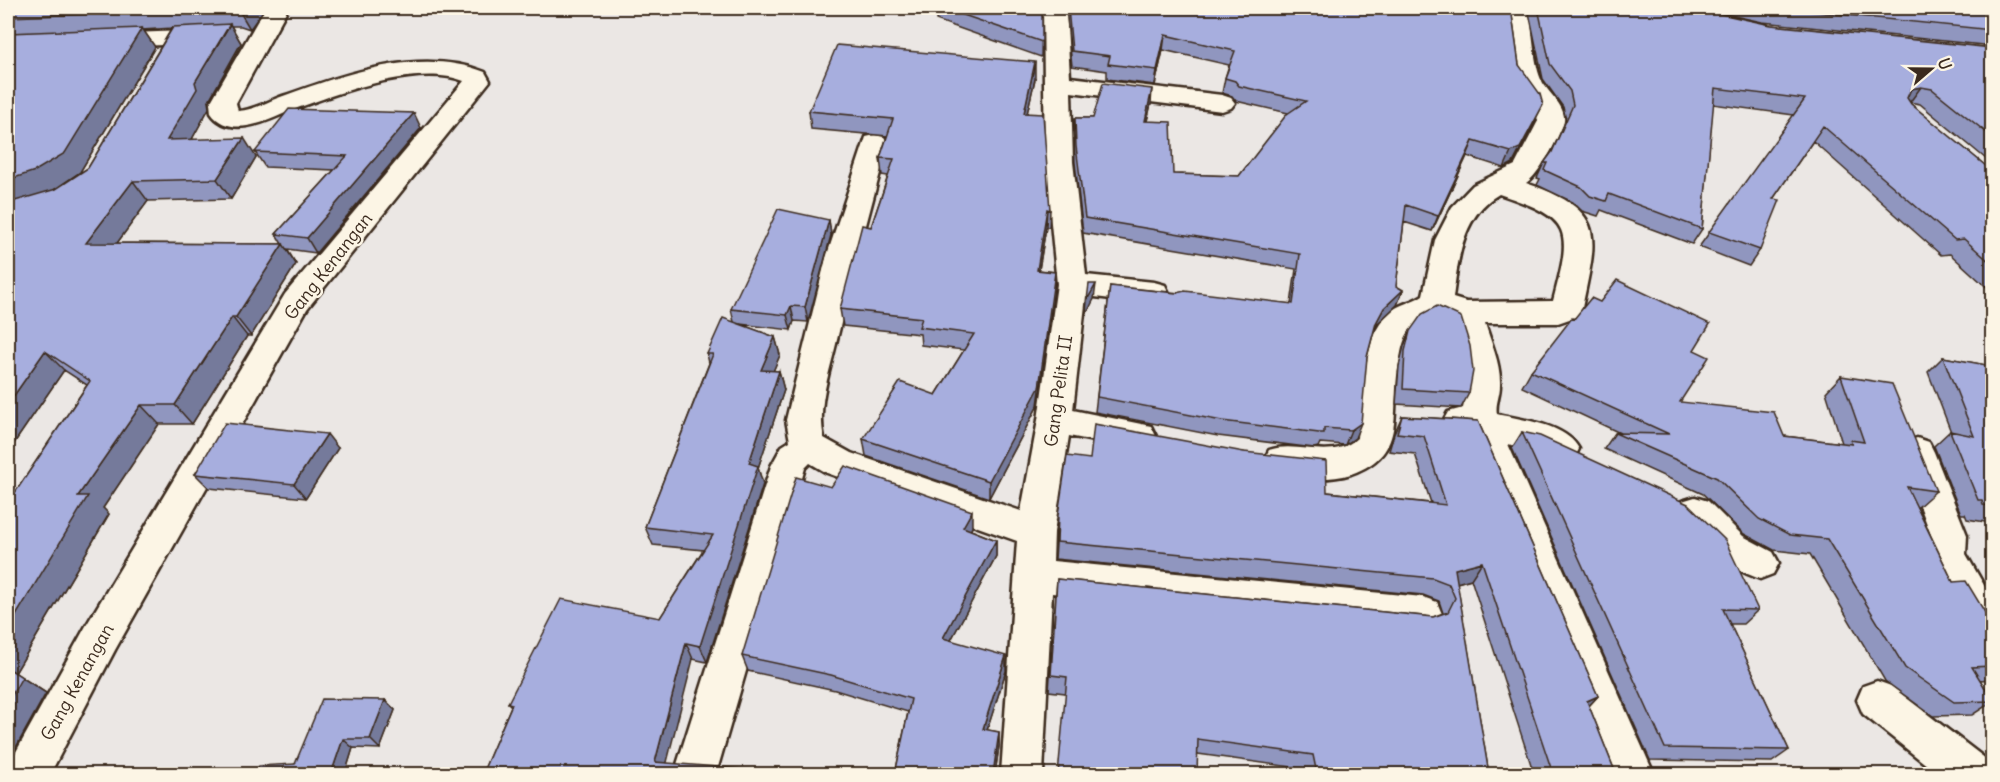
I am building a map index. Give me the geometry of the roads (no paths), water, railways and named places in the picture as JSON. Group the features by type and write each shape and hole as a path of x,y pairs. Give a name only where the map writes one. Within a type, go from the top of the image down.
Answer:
{"street":[{"path":"80,42 169,50 249,36 276,8"},
{"name":"Gang Pelita II","path":"1022,774 1036,532 1055,420 1072,284 1059,162 1057,36 1054,8"},
{"path":"1250,456 1314,464 1352,461 1366,453 1374,443 1386,351 1393,329 1400,319 1434,304 1438,299 1443,259 1449,238 1464,211 1482,191 1524,172 1551,122 1548,108 1528,80 1517,8"},
{"name":"Gang Kenangan","path":"27,774 101,637 296,302 477,81 476,77 461,71 443,68 411,70 334,87 257,116 231,118 224,113 223,103 249,36"},
{"path":"1056,83 1222,103"},
{"path":"875,143 841,258 810,387 803,420 808,446 839,464 1036,532"},
{"path":"1434,304 1466,313 1525,310 1558,312 1567,308 1580,241 1576,225 1562,210 1497,183"},
{"path":"1072,284 1174,295"},
{"path":"1466,313 1481,360 1484,386 1479,406 1482,424 1633,774"},
{"path":"1376,418 1482,424 1539,438 1588,461"},
{"path":"1055,420 1172,443"},
{"path":"1906,423 1949,535 1947,554 1958,579 1992,632"},
{"path":"695,774 788,466 794,456 808,446"},
{"path":"1666,496 1689,507 1730,547 1760,563"},
{"path":"1032,575 1423,614"},
{"path":"1877,700 1971,774"}]}
